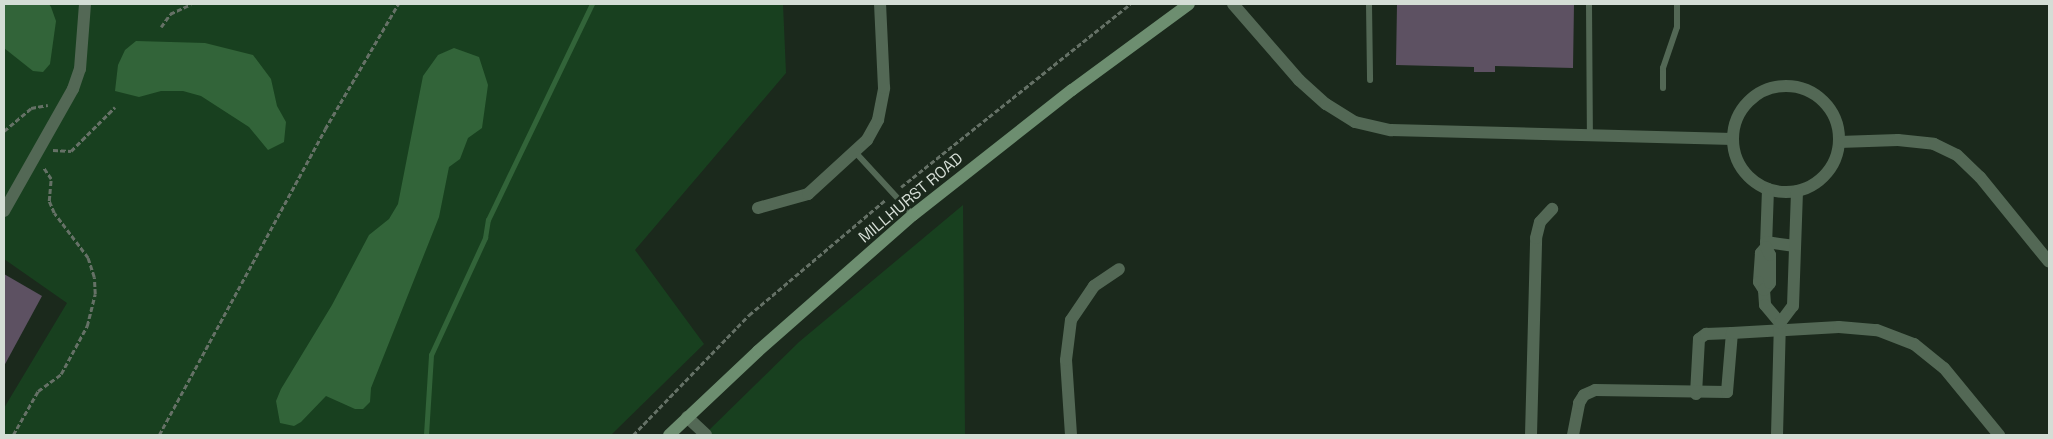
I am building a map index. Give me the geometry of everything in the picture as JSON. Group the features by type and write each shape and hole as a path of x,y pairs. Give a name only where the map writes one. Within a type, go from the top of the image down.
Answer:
{"street":[{"path":"4,211 68,102 80,69 85,4"},
{"path":"758,208 808,194 856,153 878,120 884,88 880,4"},
{"name":"MILLHURST ROAD","path":"669,435 822,294 914,215 1065,95 1189,4"},
{"path":"1233,4 1299,80 1326,104 1355,122 1391,130 1733,139"},
{"path":"1792,86 1808,90 1822,100 1834,114 1840,142 1832,167 1820,181 1797,191 1786,193 1768,190 1753,181 1741,168 1733,139 1737,119 1746,104 1759,93 1775,87 1792,86"},
{"path":"1840,142 1898,140 1934,144 1957,155 1980,177 2049,262"},
{"path":"1768,190 1766,245 1761,253 1759,282 1764,290 1765,305 1780,327"},
{"path":"1777,435 1780,327 1793,306 1797,191"},
{"path":"1531,435 1536,238 1540,222 1552,209"},
{"path":"1766,245 1795,246"},
{"path":"1071,435 1066,360 1071,320 1094,286 1119,269"},
{"path":"1696,394 1699,339 1706,334 1780,327 1839,327 1877,330 1914,344 1944,368 1998,435"},
{"path":"1574,435 1579,403 1584,395 1594,390 1723,394 1730,388 1732,333"},
{"path":"688,417 706,435"}],"lane":[{"path":"1369,4 1370,80"},
{"path":"1589,4 1590,135"},
{"path":"1663,88 1663,68 1676,27 1677,4"},
{"path":"856,153 914,215"}],"path":[{"path":"161,27 170,14 191,4"},
{"path":"159,435 202,361 216,329 325,129 398,4"},
{"path":"633,435 749,315 893,193 1130,4"},
{"path":"44,114 52,100"},
{"path":"4,131 31,108 48,106"},
{"path":"40,149 61,153 71,151 115,107"},
{"path":"13,435 38,391 61,374 87,326 95,294 94,276 88,258 54,213 48,201 51,179 40,149"}],"shaded area":[{"path":"4,4 783,4 786,73 635,250 704,344 611,435 4,435 4,408 67,303 4,259"},
{"path":"4,4 49,4 51,7 56,21 50,64 43,72 33,71 4,48"},
{"path":"136,41 205,43 253,55 271,79 277,106 286,122 284,142 268,150 249,127 201,96 183,91 161,91 139,97 115,91 118,65 125,50"},
{"path":"454,48 479,57 488,85 482,128 468,138 460,159 449,167 439,217 371,388 370,402 363,409 355,409 326,396 301,422 294,426 280,423 276,401 281,389 332,305 369,235 389,219 398,204 423,76 438,55"},
{"path":"963,205 965,435 704,435 799,342"}],"building":[{"path":"1397,4 1574,4 1573,68 1495,66 1495,72 1474,72 1474,67 1396,65"},
{"path":"4,274 42,296 4,366"}],"waterway":[{"path":"426,435 431,355 485,238 488,220 592,4"}]}
